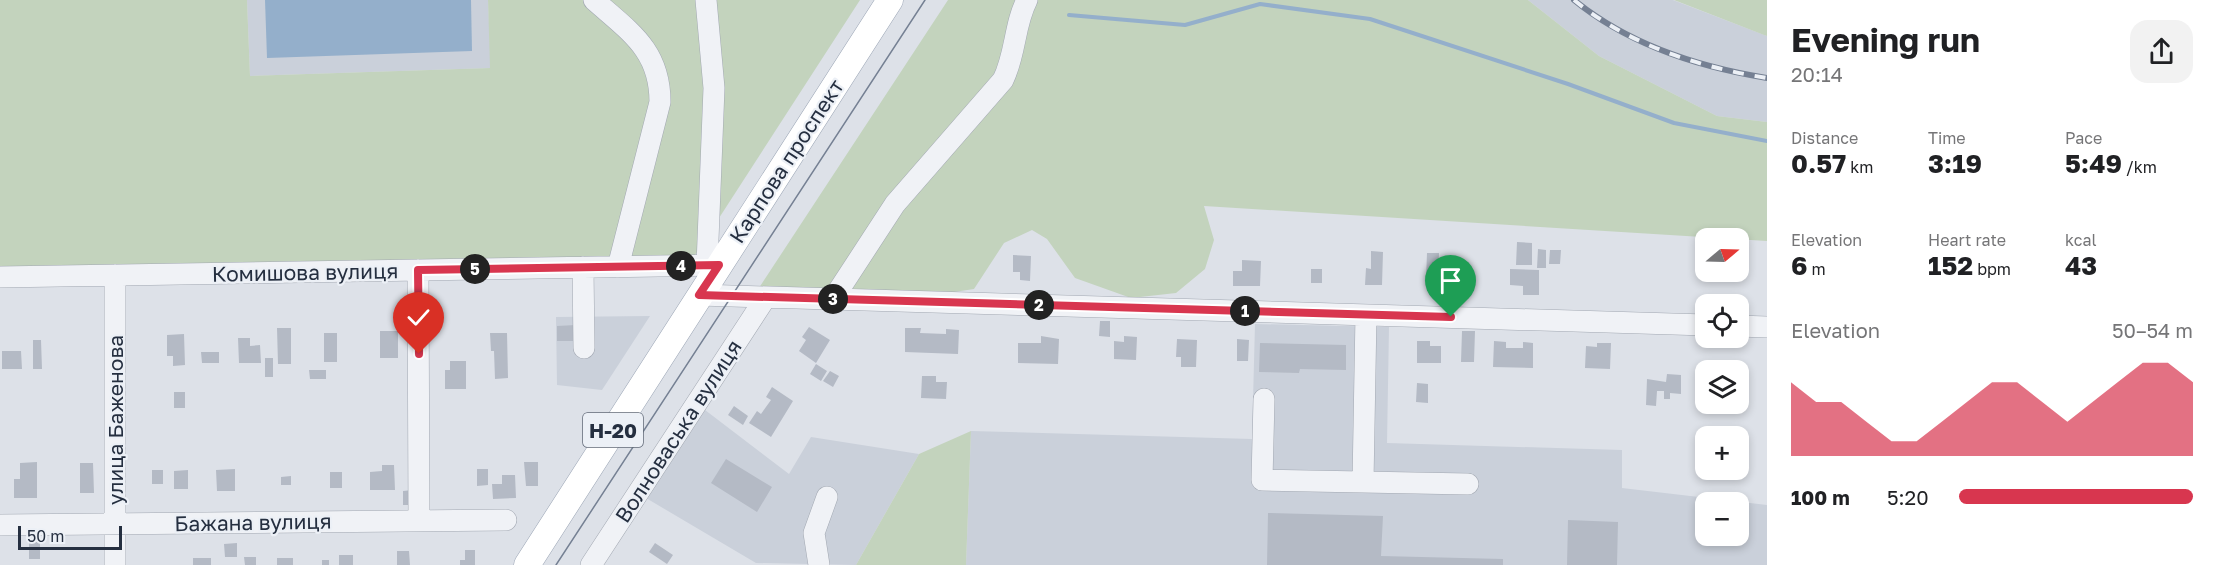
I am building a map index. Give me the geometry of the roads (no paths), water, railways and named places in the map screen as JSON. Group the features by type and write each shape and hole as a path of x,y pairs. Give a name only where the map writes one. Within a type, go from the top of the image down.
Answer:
{"main road":[{"name":"Карпова проспект","path":"527,565 699,295 713,265 890,0"}],"street":[{"path":"594,0 647,50 656,66 660,84 660,102 618,267"},
{"path":"706,0 714,88 713,265"},
{"path":"833,299 895,204 1003,80 1012,62 1019,15 1027,0"},
{"name":"Комишова вулиця","path":"0,277 713,265"},
{"path":"583,267 584,348"},
{"path":"418,270 419,521"},
{"name":"улица Баженова","path":"115,275 115,565"},
{"path":"699,295 1695,325"},
{"name":"Волноваська вулиця","path":"591,565 766,297"},
{"path":"1363,482 1366,315"},
{"path":"1749,326 1767,327"},
{"path":"1264,399 1262,480 1468,484"},
{"path":"819,565 814,533 827,497"},
{"name":"Бажана вулиця","path":"0,525 506,520"}],"water":[{"path":"265,0 471,0 472,51 267,58"}],"waterway":[{"path":"1069,15 1185,25 1260,4 1370,19 1568,84 1674,123 1767,141"}],"tram line":[{"path":"556,565 925,0"}],"railway":[{"path":"1574,0 1618,30 1665,52 1715,68 1767,78"}]}
